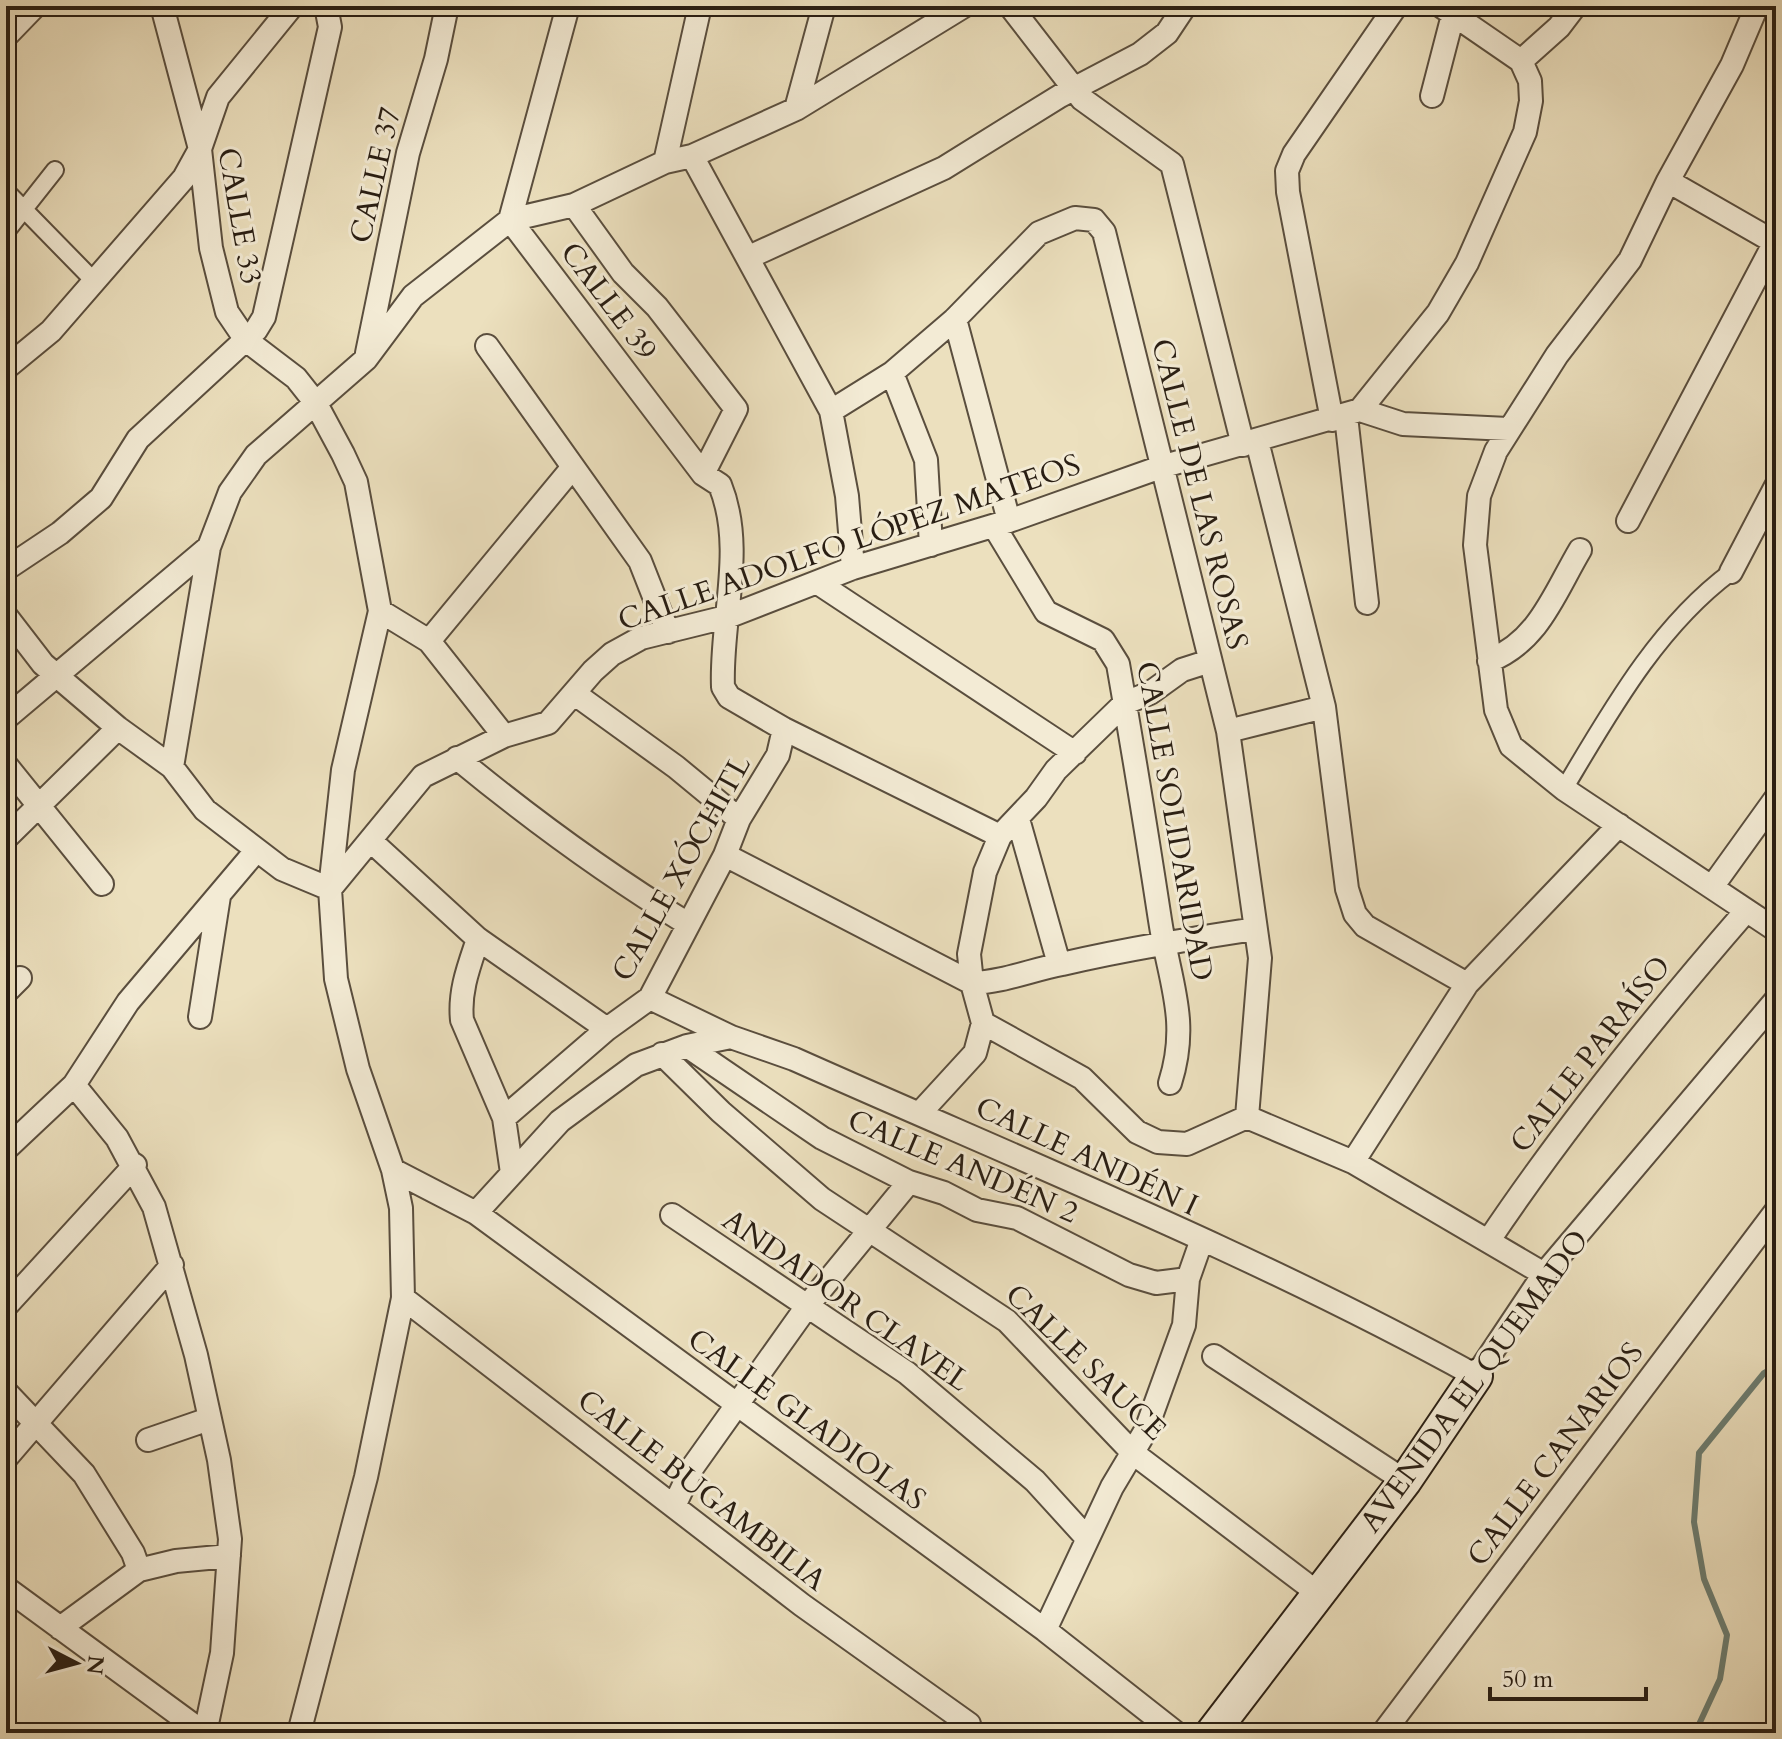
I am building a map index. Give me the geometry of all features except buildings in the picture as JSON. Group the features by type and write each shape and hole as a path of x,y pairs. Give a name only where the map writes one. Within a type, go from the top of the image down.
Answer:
{"main road":[{"name":"AVENIDA EL QUEMADO","path":"1212,1733 1405,1481 1476,1376"}],"street":[{"path":"7,32 35,6"},
{"name":"CALLE 33","path":"162,6 200,149 218,284 227,312 246,340 296,378 315,402 356,482 380,611"},
{"path":"6,368 51,331 184,178 200,149 218,97 292,6"},
{"path":"6,569 60,533 101,498 138,439 246,340 264,317 297,184 330,27 326,6"},
{"name":"CALLE 37","path":"366,359 408,153 436,59 447,6"},
{"path":"510,220 568,6"},
{"path":"665,162 700,6"},
{"path":"796,109 824,6"},
{"path":"172,767 209,547 230,492 256,455 366,359 413,296 510,220 574,205 665,162 692,156 796,109 964,6"},
{"path":"1010,6 1082,99 1172,164 1324,707 1347,889 1355,914 1365,926 1467,984"},
{"path":"749,257 944,168 1158,40 1185,6"},
{"path":"1367,603 1346,415 1288,192 1287,171 1294,154 1396,6"},
{"path":"1521,61 1559,27 1575,6"},
{"path":"1757,6 1732,65 1668,181 1630,260 1557,355 1496,451 1479,496 1476,576 1496,710 1511,746 1564,789 1776,930"},
{"path":"1346,415 1438,313 1467,263 1525,132 1531,101 1530,81 1521,61 1447,10 1432,96"},
{"path":"692,156 831,411 847,496 853,568"},
{"path":"6,232 55,170"},
{"path":"1628,521 1776,242 1668,181"},
{"path":"6,191 94,281"},
{"path":"574,205 623,273 657,307 727,395 737,413 703,474"},
{"name":"CALLE DE LAS ROSAS","path":"831,411 892,373 955,319 1039,233 1075,218 1094,220 1104,232 1228,731 1260,958 1247,1117"},
{"name":"CALLE 39","path":"510,220 703,474 720,485 727,503 730,616 723,687 729,697 784,729"},
{"name":"CALLE SOLIDARIDAD","path":"955,319 1002,524 1024,581 1046,612 1090,632 1114,653 1125,703 1163,943 1177,993 1179,1036 1170,1083"},
{"path":"487,346 640,561 668,632"},
{"path":"892,373 926,460 931,545"},
{"path":"1346,415 1403,424 1508,429"},
{"name":"CALLE ADOLFO LÓPEZ MATEOS","path":"330,889 372,842 423,776 504,736 548,723 612,654 641,638 730,616 853,568 1002,524 1161,467 1346,415"},
{"path":"429,641 573,467"},
{"path":"1564,789 1650,654 1714,584 1731,572 1776,486"},
{"path":"6,718 59,677 209,547"},
{"path":"1489,661 1512,652 1528,638 1580,550"},
{"path":"818,583 1075,753"},
{"path":"299,1733 366,1477 403,1298 401,1208 393,1170 358,1069 336,979 330,889 343,770 380,611 429,641 504,736"},
{"path":"6,616 25,646 118,728 172,767 205,810 255,852 282,869 330,889"},
{"path":"920,1113 975,1053 983,1023 972,983 969,954 974,915 985,872 1000,836 1018,819 1056,770 1125,703 1150,693 1182,670 1210,661"},
{"path":"575,694 676,767 739,819"},
{"path":"1228,731 1324,707"},
{"path":"6,838 38,803 118,728"},
{"path":"784,729 1000,836"},
{"name":"CALLE XÓCHITL","path":"504,1118 607,1029 650,998 725,855 739,819 778,755 784,729"},
{"path":"457,758 558,839 617,881 688,924"},
{"path":"6,765 102,884"},
{"path":"1712,887 1776,798"},
{"path":"1018,819 1059,964"},
{"path":"1353,1162 1467,984 1619,825"},
{"path":"372,842 478,939 607,1029"},
{"path":"6,1149 74,1085 128,1002 255,852"},
{"path":"725,855 972,983 994,982 1059,964 1163,943 1255,929"},
{"path":"200,1017 219,894"},
{"name":"CALLE PARAÍSO","path":"1489,1240 1575,1118 1649,1024 1746,911"},
{"path":"478,939 464,979 460,1003 462,1020 504,1118 512,1173"},
{"name":"CALLE ANDÉN I","path":"650,998 731,1037 794,1059 920,1113 1378,1322 1476,1376"},
{"name":"AVENIDA EL QUEMADO","path":"1476,1376 1544,1274 1776,1000"},
{"path":"983,1023 1082,1078 1137,1132 1158,1142 1187,1144 1247,1117 1353,1162 1544,1274"},
{"path":"476,1213 560,1121 636,1065 687,1046 731,1037"},
{"name":"CALLE ANDÉN 2","path":"687,1046 822,1138 909,1182 944,1193 977,1210 1017,1218 1129,1275 1156,1283 1188,1279"},
{"name":"CALLE SAUCE","path":"662,1054 822,1199 1007,1321 1133,1453 1319,1594"},
{"path":"6,1588 204,1733 222,1653 229,1556 230,1539 221,1473 172,1265 154,1207 135,1165 74,1085"},
{"path":"6,1306 135,1165"},
{"name":"CALLE GLADIOLAS","path":"393,1170 476,1213 1045,1630 1176,1733"},
{"path":"674,1506 682,1484 808,1305 909,1182"},
{"name":"CALLE CANARIOS","path":"1383,1733 1776,1211"},
{"name":"ANDADOR CLAVEL","path":"672,1215 907,1373 1035,1481 1086,1537"},
{"path":"1045,1630 1086,1537 1146,1430 1184,1325 1188,1279 1201,1242"},
{"path":"6,1458 172,1265"},
{"name":"CALLE BUGAMBILIA","path":"403,1298 802,1605 969,1724"},
{"path":"1214,1356 1405,1481"},
{"path":"6,1392 34,1425 84,1474 133,1553 139,1570"},
{"path":"148,1440 209,1419"},
{"path":"60,1628 139,1570 176,1561 229,1556"}],"waterway":[{"path":"1695,1733 1720,1679 1727,1635 1704,1579 1694,1522 1699,1453 1764,1373 1776,1366"}]}
